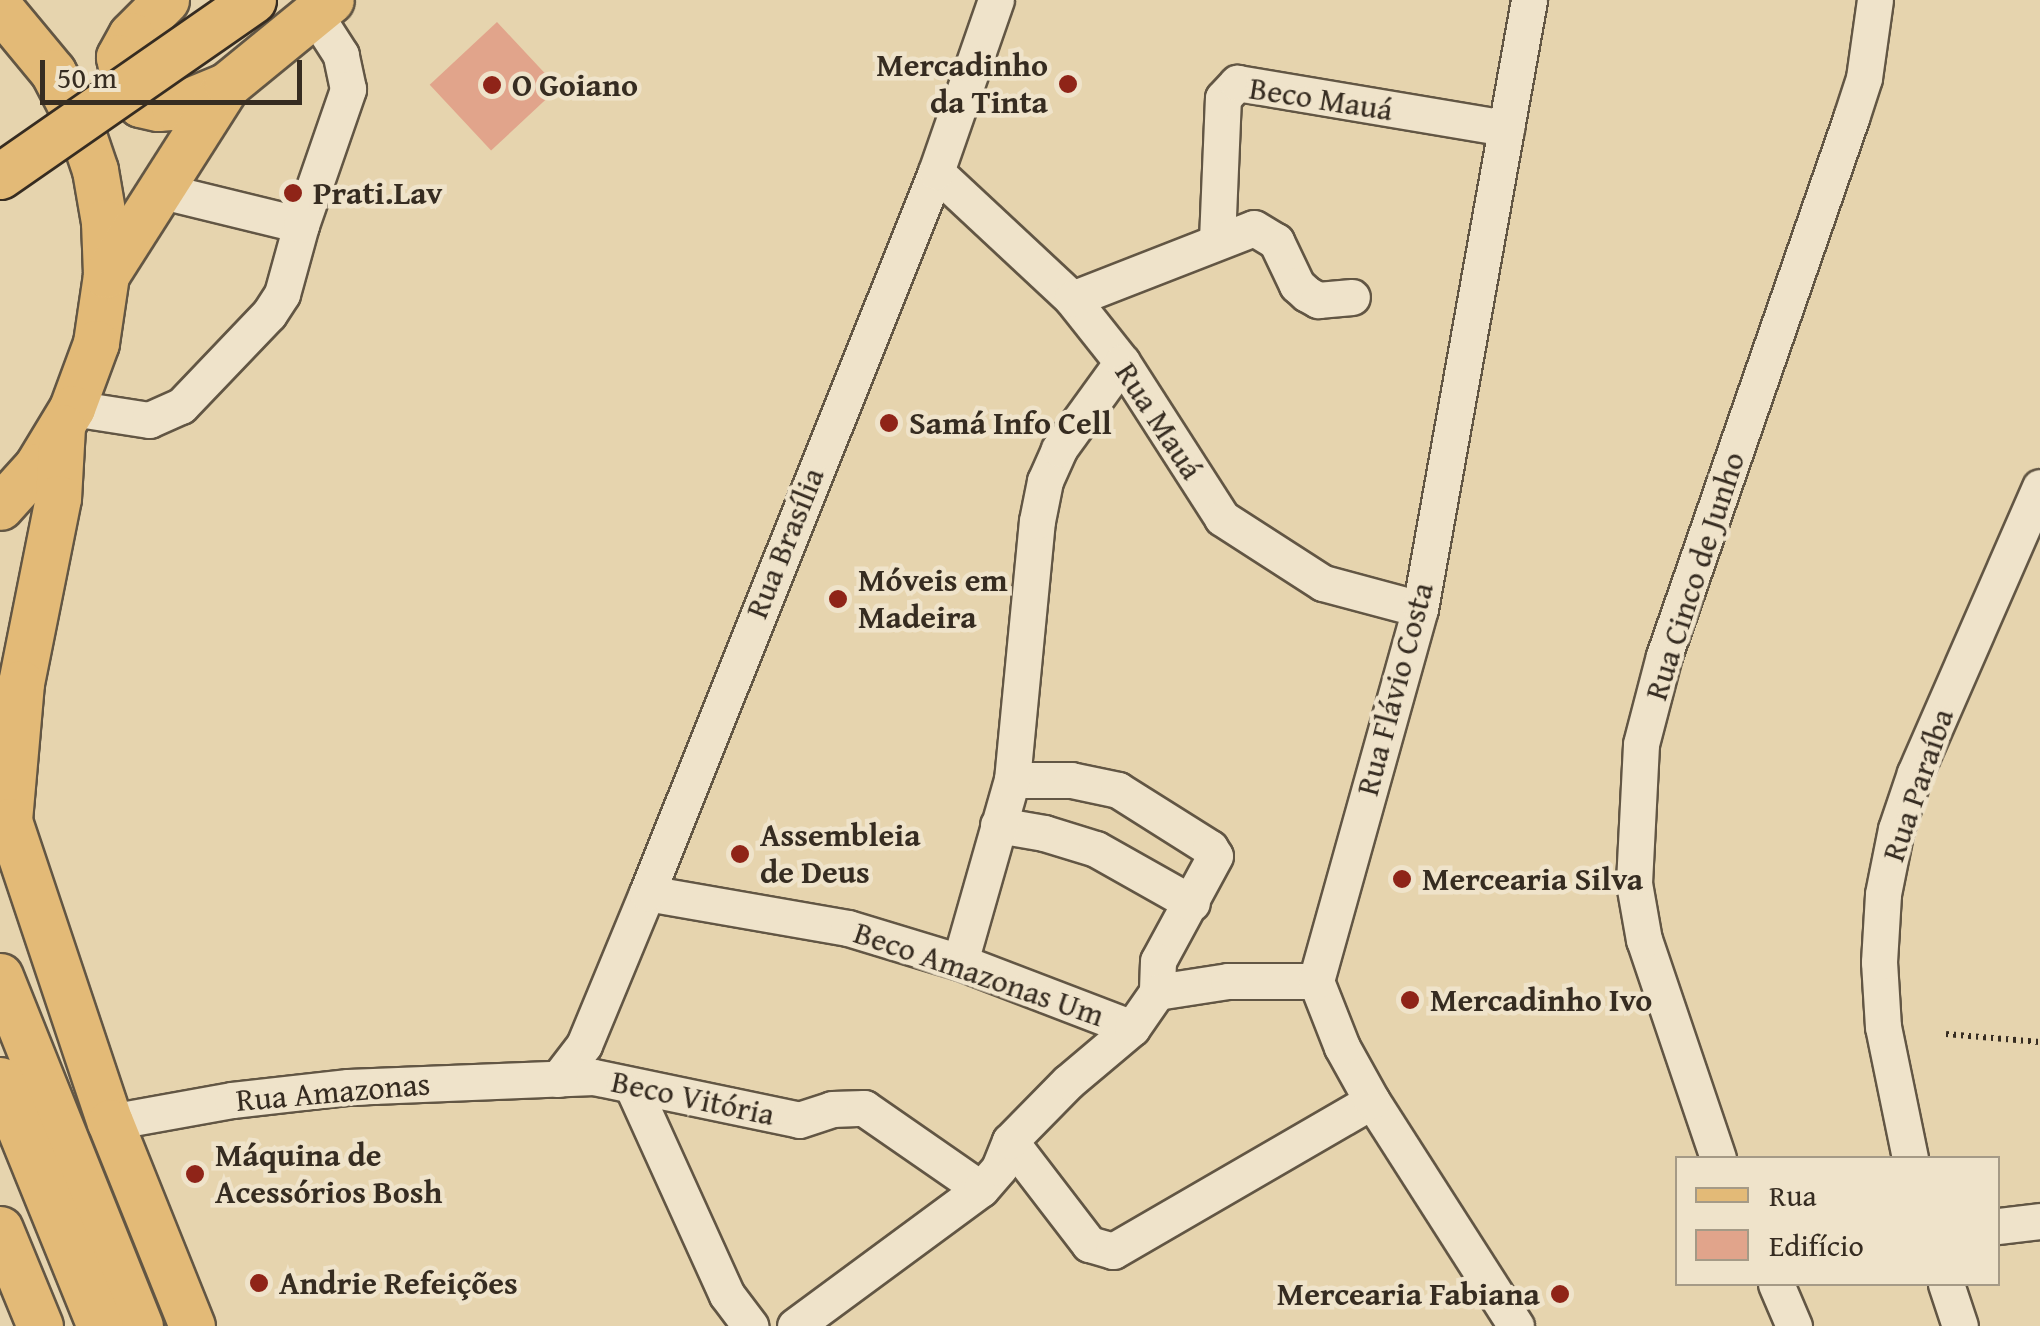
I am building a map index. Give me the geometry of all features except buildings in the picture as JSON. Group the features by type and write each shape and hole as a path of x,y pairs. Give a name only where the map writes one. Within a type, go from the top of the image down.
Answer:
{"main road":[{"path":"166,0 131,35 119,58 124,81 140,104 158,108 174,106 227,85 323,6"},
{"path":"0,176 253,0"},
{"path":"0,8 53,72 78,120 95,170 104,222 106,275 96,343 67,417 37,466 0,507"},
{"path":"106,275 227,85"},
{"path":"67,417 58,498 21,683 4,807 110,1122 196,1323"},
{"path":"0,976 140,1326"},
{"path":"0,1080 100,1326"},
{"path":"0,1229 38,1324"}],"street":[{"name":"Rua Brasília","path":"558,1078 584,1045 647,892 936,172 996,0"},
{"name":"Rua Flávio Costa","path":"1316,982 1420,609 1529,0"},
{"name":"Rua Cinco de Junho","path":"1714,1148 1644,940 1634,883 1641,744 1664,656 1864,78 1875,0"},
{"path":"67,417 150,420 181,406 269,314 282,294 300,225 348,89 323,6"},
{"name":"Beco Mauá","path":"1217,240 1223,98 1236,84 1506,128"},
{"name":"Rua Mauá","path":"936,172 1072,299 1122,362 1222,518 1322,583 1420,609"},
{"path":"162,190 300,225"},
{"path":"1072,299 1254,228 1276,241 1297,285 1307,294 1318,300 1352,296"},
{"path":"960,962 1012,780 1045,481 1059,449 1122,362"},
{"name":"Rua Paraíba","path":"1910,1156 1883,1027 1879,962 1882,894 1896,829 1915,773 2040,487"},
{"path":"796,1326 981,1190 999,1168 1010,1141 1068,1082 1132,1028 1158,992 1158,960 1215,856 1203,842 1118,790 1071,780 1012,780"},
{"path":"998,825 1044,833 1096,849 1192,903"},
{"name":"Beco Amazonas Um","path":"647,892 848,928 960,962 1132,1028"},
{"path":"1158,992 1228,980 1316,982 1342,1047 1372,1102 1516,1326"},
{"name":"Beco Vitória","path":"558,1078 594,1077 799,1120 832,1109 864,1108 981,1190"},
{"name":"Rua Amazonas","path":"110,1122 232,1100 348,1086 558,1078"},
{"path":"634,1088 728,1294 750,1326"},
{"path":"1010,1141 1089,1244 1100,1251 1113,1251 1372,1102"},
{"path":"2000,1226 2040,1221"},
{"path":"1777,1286 1794,1326"},
{"path":"1947,1286 1960,1326"}],"path":[{"path":"1946,1034 2040,1042"}],"place":[{"name":"Mercadinho da Tinta","path":"1068,84"},
{"name":"O Goiano","path":"492,85"},
{"name":"Prati.Lav","path":"293,193"},
{"name":"Samá Info Cell","path":"889,423"},
{"name":"Móveis em Madeira","path":"838,599"},
{"name":"Assembleia de Deus","path":"740,854"},
{"name":"Mercearia Silva","path":"1402,879"},
{"name":"Mercadinho Ivo","path":"1410,1000"},
{"name":"Máquina de Acessórios Bosh","path":"195,1174"},
{"name":"Andrie Refeições","path":"259,1283"},
{"name":"Mercearia Fabiana","path":"1560,1294"}]}
